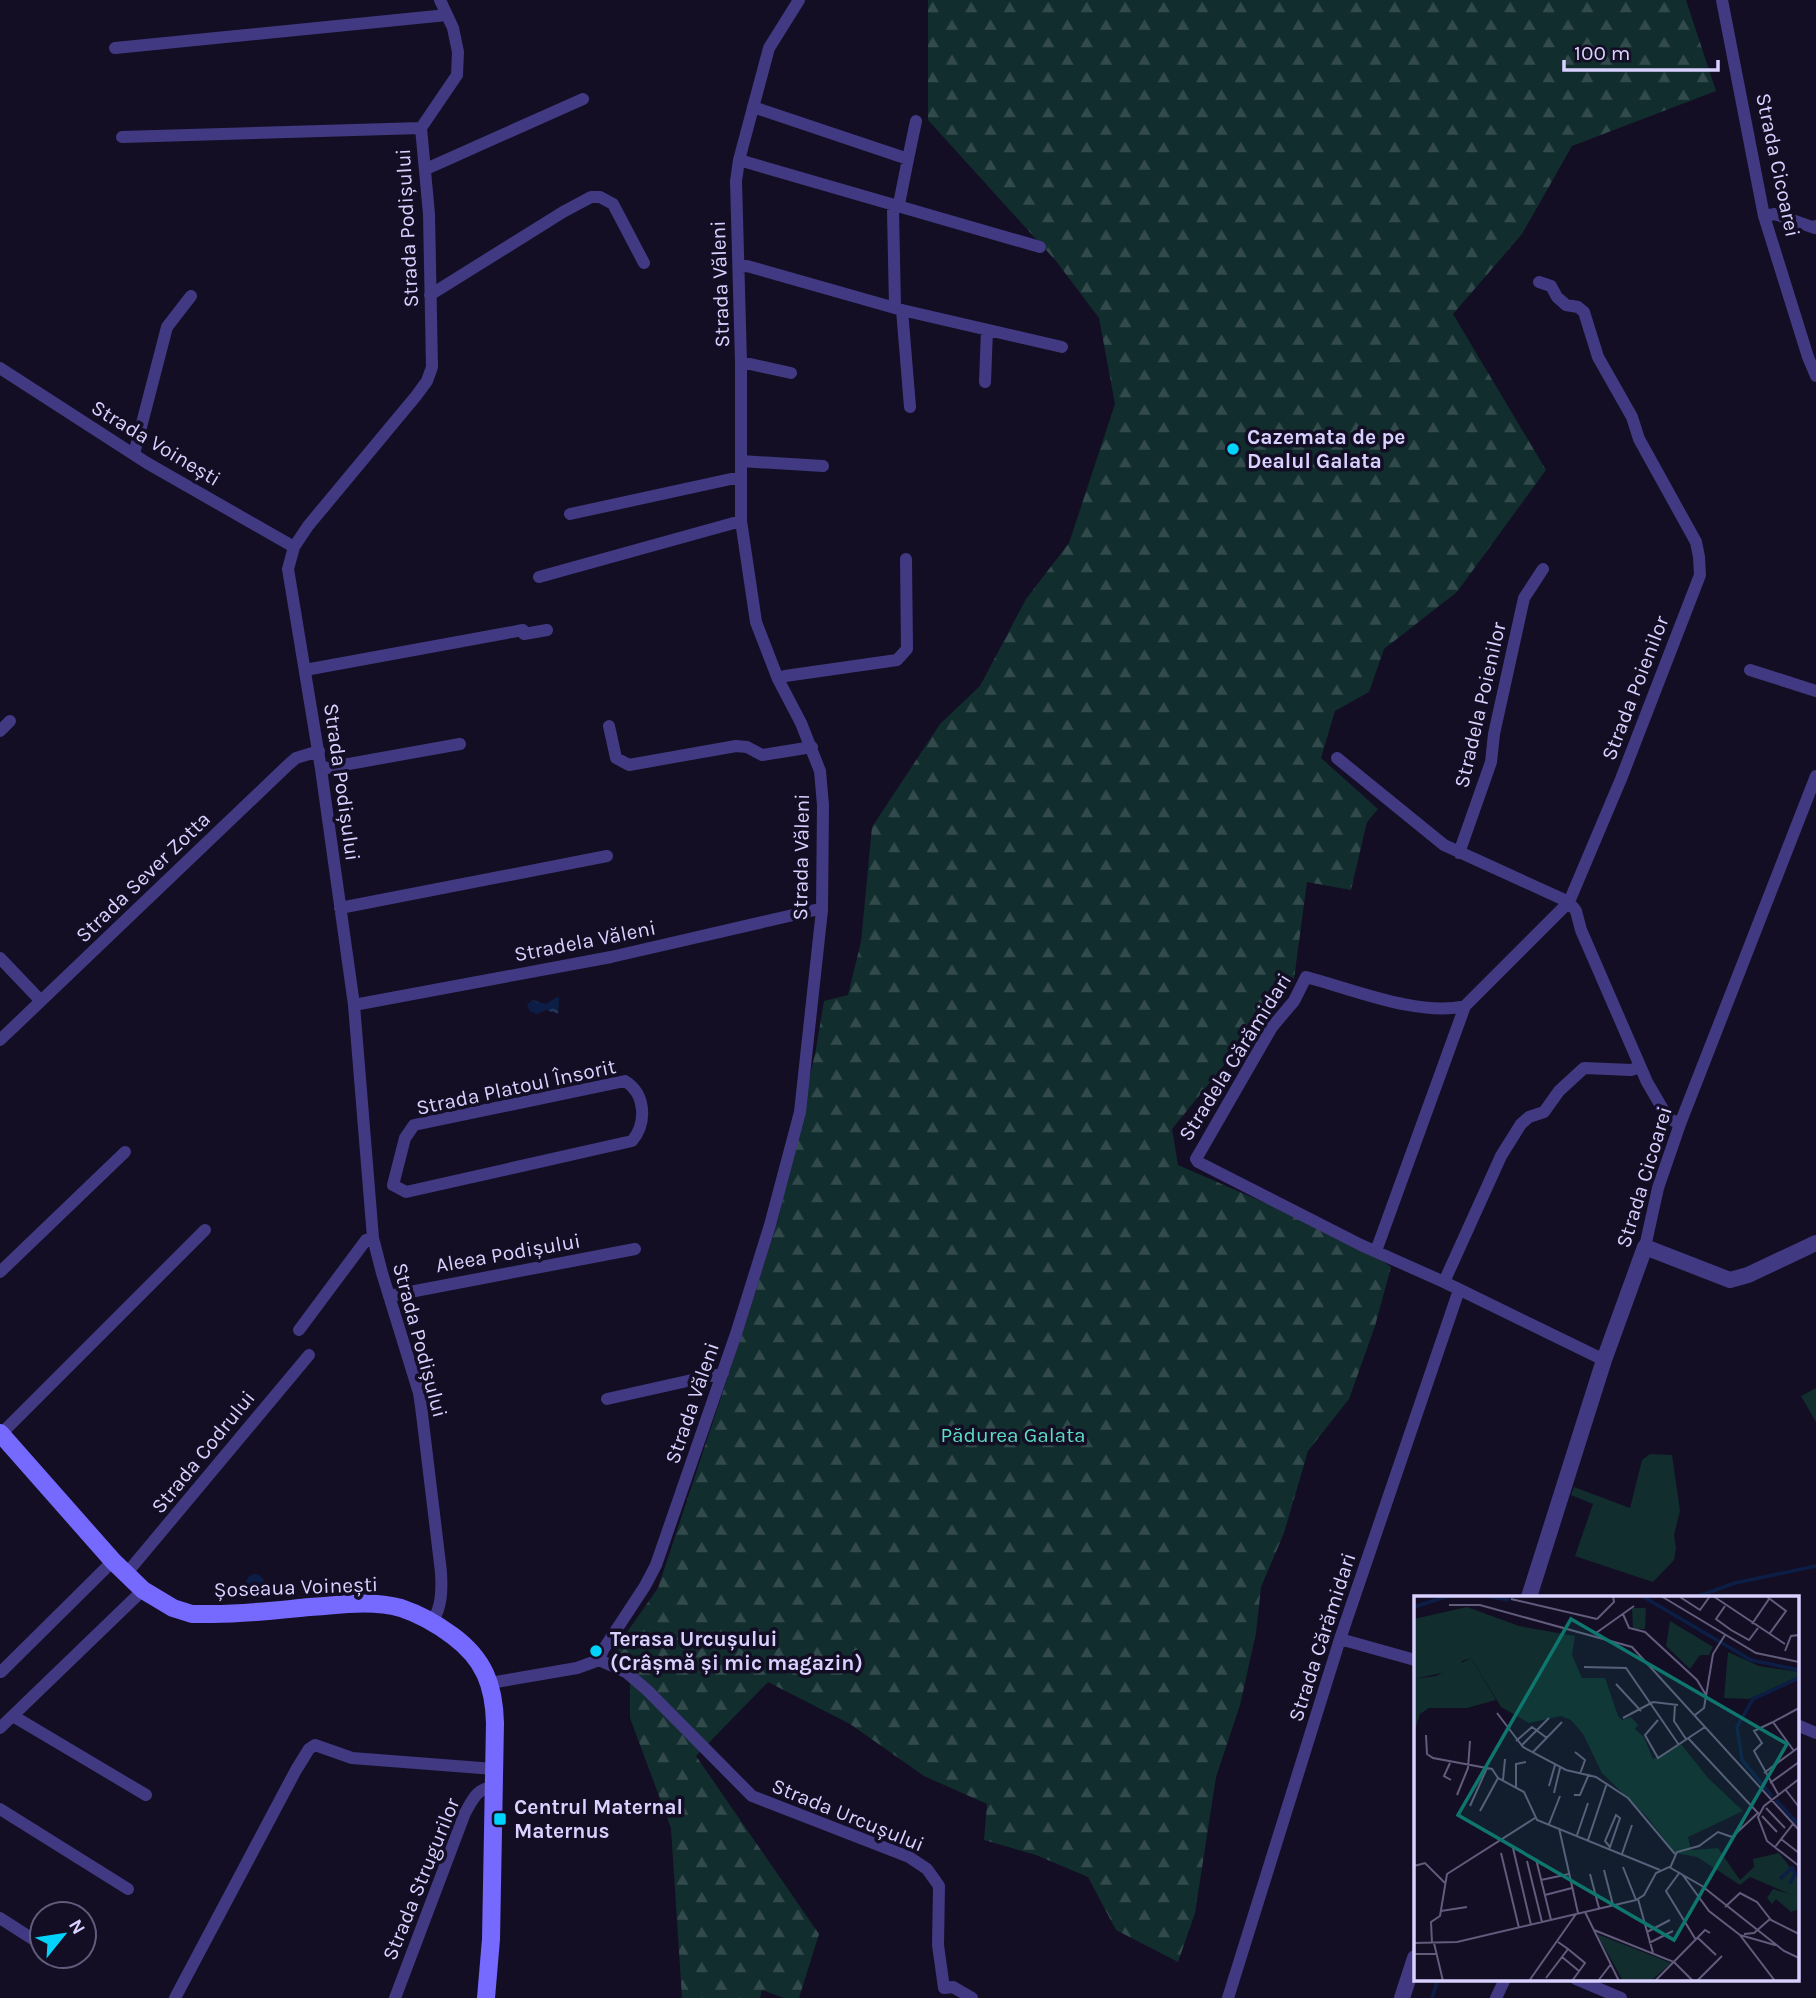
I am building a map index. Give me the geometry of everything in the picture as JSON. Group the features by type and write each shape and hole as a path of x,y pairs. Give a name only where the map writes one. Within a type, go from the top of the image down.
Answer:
{"main road":[{"name":"Șoseaua Voinești","path":"0,1434 113,1561 143,1590 173,1608 192,1614 232,1614 364,1604 399,1608 432,1622 470,1650 490,1683 494,1701 491,1939 485,1998"}],"street":[{"name":"Strada Podișului","path":"432,1622 437,1614 442,1593 442,1572 422,1413 419,1393 373,1238 354,1005 321,769 288,569 293,547 427,381 432,367 426,169 421,128 457,75 458,52 453,28 440,0"},
{"name":"Strada Văleni","path":"599,1660 656,1565 723,1373 770,1224 800,1112 806,1016 822,910 824,806 820,771 812,747 778,679 756,622 741,521 741,362 736,181 739,160 769,48 799,0"},
{"name":"Strada Cicoarei","path":"1722,0 1764,216 1784,285 1816,376"},
{"path":"115,48 447,15"},
{"path":"426,169 583,99"},
{"path":"753,107 908,159"},
{"path":"910,407 898,309 893,210 899,204 916,121"},
{"path":"122,136 421,128"},
{"path":"739,160 1040,247"},
{"path":"430,295 591,197 600,197 613,204 644,263"},
{"path":"1764,216 1775,214 1816,228"},
{"path":"739,267 747,266 898,309 1062,347"},
{"name":"Strada Poienilor","path":"1539,282 1551,286 1566,306 1578,307 1584,312 1598,357 1632,417 1639,439 1696,542 1699,557 1699,575 1621,779 1569,902"},
{"path":"134,454 167,327 191,296"},
{"path":"985,382 987,330"},
{"path":"741,362 791,373"},
{"name":"Strada Voinești","path":"0,368 134,454 293,547"},
{"path":"741,461 823,466"},
{"path":"570,513 740,477"},
{"path":"539,577 741,521"},
{"path":"778,679 897,660 907,649 906,559"},
{"name":"Stradela Poienilor","path":"1459,853 1491,762 1494,734 1524,598 1543,569"},
{"path":"305,670 523,631 524,634 547,630"},
{"path":"1750,670 1816,691"},
{"path":"0,731 10,721"},
{"path":"609,726 616,758 629,765 736,746 747,747 762,755 812,747"},
{"path":"321,769 460,744"},
{"name":"Strada Sever Zotta","path":"0,1040 288,765 296,758 318,751"},
{"path":"1337,758 1444,845 1569,902 1576,911 1581,930 1640,1067 1668,1118 1680,1124"},
{"name":"Strada Cicoarei","path":"1529,1596 1604,1360 1645,1247 1658,1188 1680,1124 1816,776"},
{"path":"340,908 607,856"},
{"path":"1376,1251 1465,1006 1569,902"},
{"name":"Stradela Văleni","path":"354,1005 611,957 822,910"},
{"path":"0,958 41,1002"},
{"name":"Stradela Cărămidari","path":"1465,1006 1449,1010 1421,1008 1306,977 1294,1001 1272,1027 1196,1158 1198,1162 1376,1251 1604,1360"},
{"path":"1444,1282 1500,1156 1521,1124 1529,1117 1544,1112 1559,1091 1584,1068 1631,1070 1640,1067"},
{"name":"Strada Platoul Însorit","path":"625,1081 634,1087 638,1094 643,1120 640,1132 632,1140 406,1192 393,1185 405,1138 414,1125 625,1081"},
{"path":"0,1272 125,1152"},
{"path":"369,1191 393,1185"},
{"path":"0,1434 205,1230"},
{"path":"299,1330 366,1240 373,1238"},
{"path":"1645,1247 1730,1280 1748,1275 1816,1243"},
{"name":"Aleea Podișului","path":"389,1296 635,1249"},
{"name":"Strada Cărămidari","path":"1228,1998 1340,1639 1459,1290"},
{"name":"Strada Codrului","path":"126,1574 309,1354"},
{"path":"607,1399 723,1373"},
{"path":"2,1672 113,1561"},
{"path":"0,1728 143,1590"},
{"path":"1340,1639 1414,1660"},
{"path":"490,1683 577,1668 599,1660"},
{"name":"Strada Urcușului","path":"599,1660 625,1672 647,1690 752,1796 909,1857 927,1869 939,1886 938,1945 944,1988 953,1987 972,1998"},
{"path":"13,1716 146,1795"},
{"path":"1798,1725 1816,1733"},
{"path":"175,1998 296,1770 314,1745 352,1758 494,1778"},
{"name":"Strada Strugurilor","path":"395,1998 465,1813 476,1794 494,1778"},
{"path":"0,1809 128,1889"},
{"path":"0,1918 28,1936"},
{"path":"1402,1998 1414,1961"},
{"path":"1496,1998 1505,1980"},
{"path":"1578,1980 1621,1998"}],"green space":[{"name":"Pădurea Galata","path":"928,0 1686,0 1716,91 1572,146 1522,234 1453,314 1546,470 1457,592 1384,649 1369,692 1335,711 1321,758 1378,809 1367,822 1351,890 1307,882 1294,979 1172,1129 1178,1165 1361,1245 1391,1267 1375,1326 1349,1399 1308,1451 1284,1533 1261,1587 1256,1633 1240,1705 1216,1777 1195,1913 1178,1962 1116,1930 1088,1877 1036,1855 984,1840 987,1804 924,1776 850,1724 768,1682 696,1756 819,1934 799,1998 784,1998 762,1990 760,1998 682,1998 671,1828 630,1718 630,1662 611,1655 658,1588 746,1322 778,1220 824,1001 848,995 861,942 872,827 940,724 980,686 1026,599 1069,543 1115,404 1099,318 1056,261 928,120"},
{"path":"1816,1388 1816,1422 1801,1396"},
{"path":"1650,1454 1672,1455 1680,1511 1674,1535 1674,1560 1653,1582 1575,1556 1593,1504 1571,1495 1574,1487 1630,1508 1642,1460"}],"water":[{"path":"557,997 558,1014 546,1010 537,1014 530,1011 527,1005 532,1000 546,1004"},
{"path":"255,1574 261,1577 264,1583 261,1589 255,1592 249,1589 246,1583 249,1577"}],"waterway":[{"path":"1699,1596 1735,1583 1816,1566"},
{"path":"1432,1998 1438,1980"}],"place":[{"name":"Cazemata de pe Dealul Galata","path":"1233,449"},
{"name":"Terasa Urcușului (Crâșmă și mic magazin)","path":"596,1651"},
{"name":"Centrul Maternal Maternus","path":"500,1819"}]}
